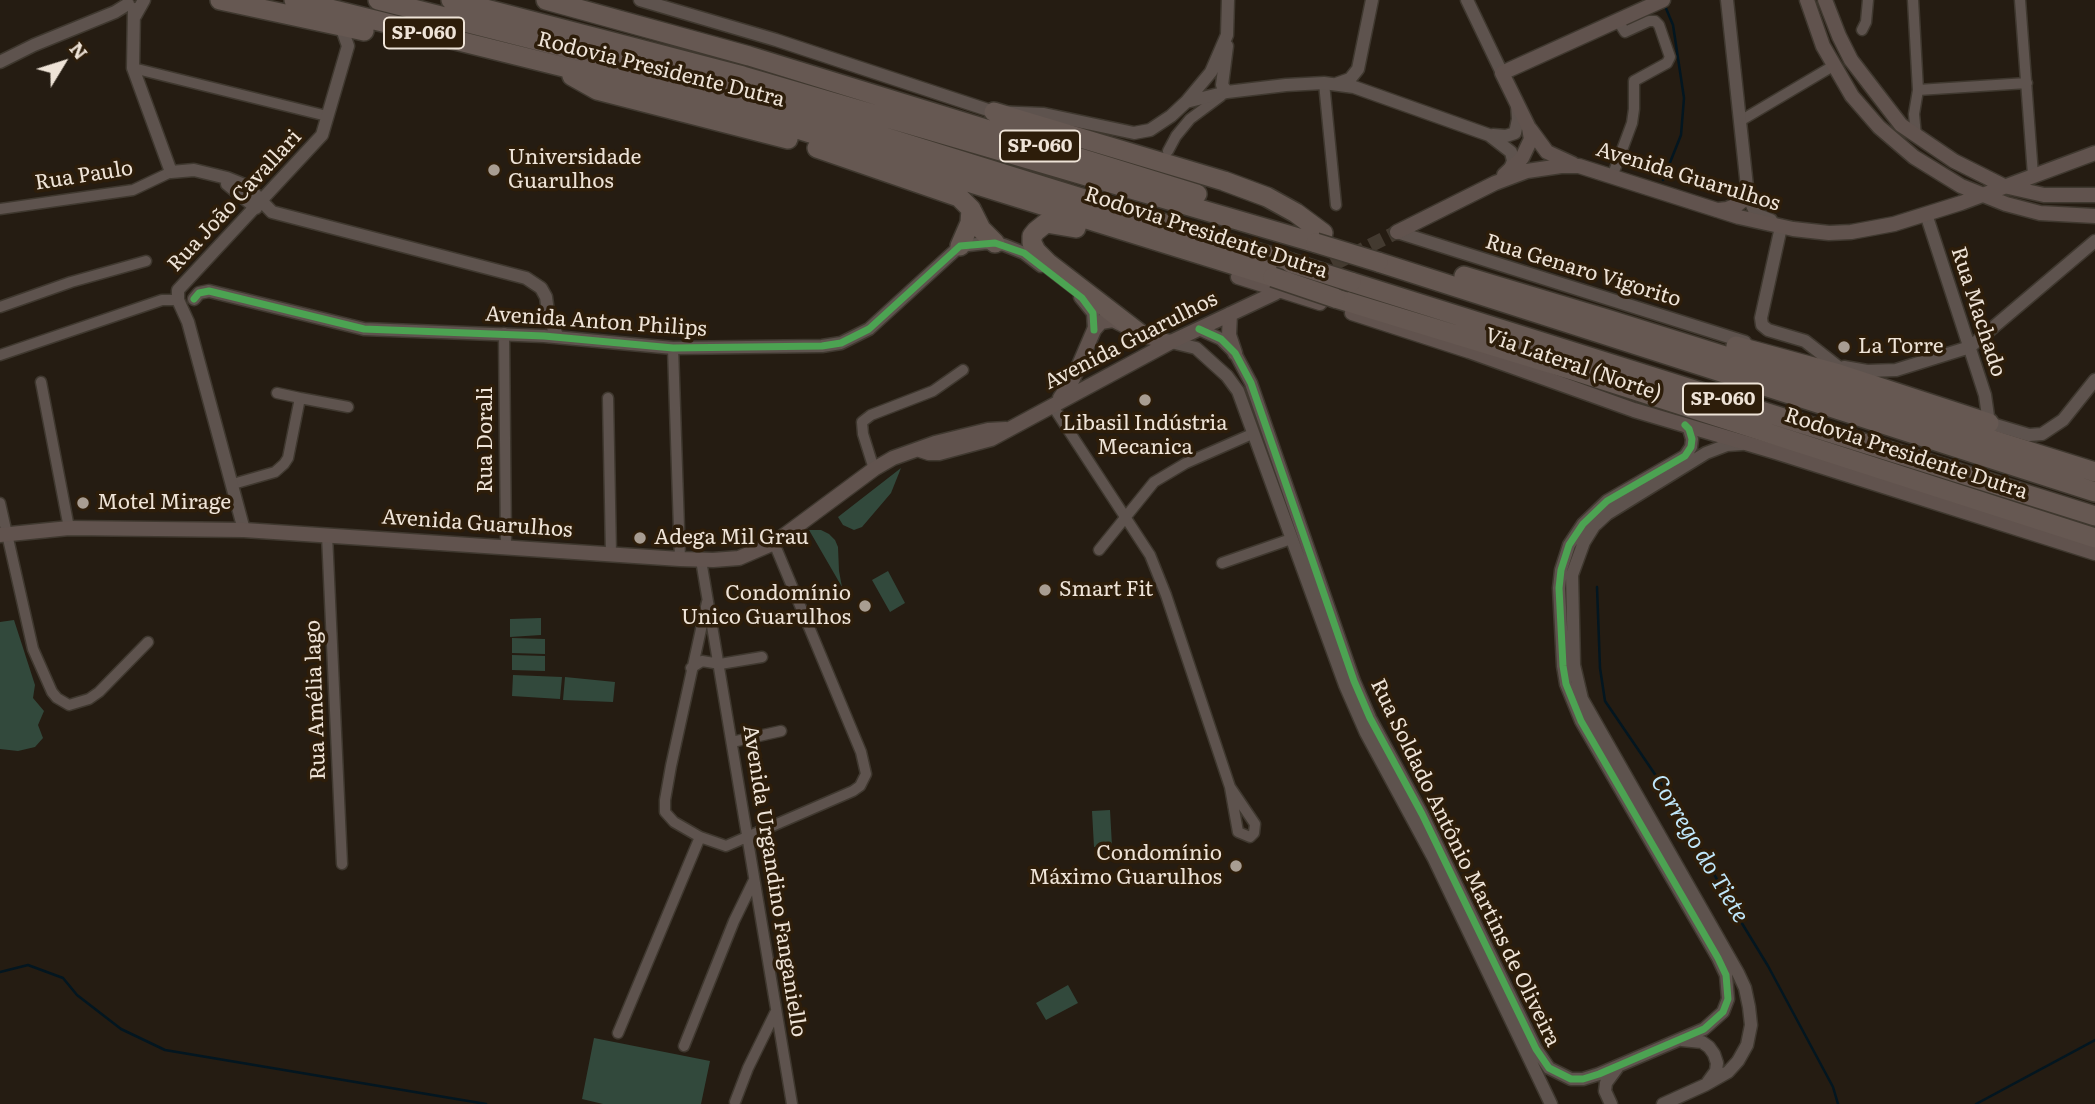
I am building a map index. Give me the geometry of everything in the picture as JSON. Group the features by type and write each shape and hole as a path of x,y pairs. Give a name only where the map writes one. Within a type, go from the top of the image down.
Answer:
{"highway":[{"path":"220,0 496,62 530,60"},
{"name":"Rodovia Presidente Dutra","path":"294,0 733,109 1270,281 1335,298 1574,371 2095,538"},
{"name":"Rodovia Presidente Dutra","path":"378,0 740,92 2095,516"},
{"name":"Rodovia Presidente Dutra","path":"451,0 743,76 1323,237"},
{"name":"Rodovia Presidente Dutra","path":"546,0 749,56 1323,237 2095,492"},
{"path":"553,65 597,90 791,139 951,193 971,209 981,229 995,243"},
{"path":"994,112 1267,197 1289,209 1323,237"},
{"path":"960,246 971,220 971,209"},
{"path":"1139,333 1042,257 1032,243 1032,236 1042,225 1054,222 1238,276 1270,281"},
{"name":"Rodovia Presidente Dutra","path":"1385,259 1607,319 2095,472"},
{"path":"1449,313 1455,320 1818,440 1848,460"},
{"path":"1607,319 1625,318 1651,323 1839,374 1989,424"}],"main road":[{"path":"1807,0 1816,29 1833,66 1864,111 1914,157 1973,196 2023,209 2095,216"},
{"path":"1825,0 1851,60 1901,125 1916,136 1976,174 2004,186 2044,195 2095,195"},
{"path":"1579,166 1547,152 1529,128 1502,73 1618,21 1636,6 1660,2"},
{"path":"1495,183 1527,151 1531,138 1529,128"},
{"path":"1914,157 1929,159 1939,152"},
{"name":"Avenida Guarulhos","path":"1397,232 1495,183 1536,169 1579,166 1713,210 1787,228 1829,233 1851,232 1894,224 1926,214 2095,153"},
{"path":"1973,196 1976,174"},
{"path":"2070,194 2064,204 2077,216"},
{"path":"1713,210 1727,209 1748,197"},
{"name":"Via Lateral (Norte)","path":"1238,276 1469,351 1611,402 2095,553"},
{"name":"Avenida Guarulhos","path":"3,534 69,528 244,530 680,559 739,558 774,543 893,458 935,443 988,430 1006,429 1230,314 1270,281"},
{"path":"1230,314 1229,335 1235,353"},
{"path":"1055,403 1073,379 1094,330 1101,322 1113,320 1154,339 1171,342"},
{"path":"1084,358 1094,375 1106,378"}],"street":[{"path":"640,0 776,40 994,112 1044,114 1134,133 1150,130 1186,102 1211,72 1227,35"},
{"path":"1227,92 1222,85 1226,60 1228,0"},
{"path":"1186,102 1227,92 1330,84 1350,79 1358,69 1372,0"},
{"path":"1467,0 1502,73"},
{"path":"1727,0 1748,197 1756,214 1787,228 1761,318 1762,325 1768,330 1812,345 1837,366"},
{"path":"1862,30 1866,22 1868,0"},
{"path":"1916,136 1914,114 1918,90 1913,0 1920,0"},
{"path":"2020,0 2033,175"},
{"path":"0,62 34,45 134,6 133,68 171,172 194,170 214,176 272,212 526,278 541,289 546,297 549,319 558,337"},
{"path":"1612,177 1632,123 1634,81 1667,63 1670,57 1659,25 1655,21 1625,32 1618,21"},
{"name":"Rua João Cavallari","path":"244,530 179,293 320,138 348,46 341,26"},
{"path":"1740,121 1833,66"},
{"path":"133,68 327,116"},
{"path":"1358,69 1362,82 1371,94"},
{"path":"1918,90 2027,83"},
{"path":"1330,84 1354,87 1489,135 1506,136 1515,133 1517,104"},
{"path":"1330,84 1336,205"},
{"path":"1168,151 1176,136 1191,119 1227,92"},
{"path":"1901,125 1908,122 1914,114"},
{"path":"1489,135 1511,152 1513,161 1509,171"},
{"name":"Rua Paulo","path":"0,209 133,190 171,172"},
{"name":"Rua Machado","path":"1926,214 1970,347 1988,407 1989,424"},
{"name":"Rua Genaro Vigorito","path":"1397,232 1758,346 1837,366 1867,372 1896,370 1970,347"},
{"path":"1970,347 2095,241"},
{"path":"960,246 995,243 1024,253 1082,298 1093,313 1094,330"},
{"name":"Avenida Anton Philips","path":"209,291 365,329 504,333 673,348 822,346 841,343 869,330 960,246"},
{"path":"0,307 71,282 146,261"},
{"path":"200,268 199,281 209,291"},
{"path":"0,355 179,293 189,292 194,299 199,293 209,291"},
{"name":"Rua João Cavallari","path":"188,322 194,299"},
{"path":"544,336 549,319"},
{"name":"Rua Soldado Antônio Martins de Oliveira","path":"1199,329 1221,340 1235,353 1251,383 1354,681 1370,718 1422,814 1542,1059 1549,1068 1571,1079 1583,1079 1704,1029 1723,1012 1727,999 1726,975 1573,704 1563,667 1559,588 1566,554 1583,523 1607,501 1685,456 1692,439 1685,425"},
{"name":"Rua Dorali","path":"504,333 506,547"},
{"name":"Rua Soldado Antônio Martins de Oliveira","path":"1171,342 1196,348 1227,376 1237,389 1345,685 1366,733 1434,859 1550,1104"},
{"path":"673,348 680,559"},
{"path":"874,469 862,422 871,415 927,394 963,370"},
{"path":"1989,424 2029,435 2042,434 2063,421 2095,380"},
{"path":"41,382 69,528"},
{"path":"1237,389 1251,383"},
{"path":"277,393 348,407"},
{"path":"233,484 275,472 284,464 288,458 300,398"},
{"path":"608,398 611,554"},
{"path":"1055,403 1150,555 1230,787"},
{"path":"1099,550 1154,482 1186,463 1252,434"},
{"path":"1663,1104 1728,1072 1738,1061 1747,1045 1751,1025 1745,988 1583,699 1574,666 1571,583 1579,551 1594,526 1607,514 1706,453 1727,445 1750,444"},
{"path":"1273,492 1288,486"},
{"path":"0,503 3,534 33,649 52,692 62,702 69,705 78,703 99,692 148,642"},
{"name":"Rua Amélia lago","path":"327,535 342,864"},
{"path":"1222,563 1291,539"},
{"path":"706,602 665,800 665,812 668,818 700,837 726,846 853,791 860,786 866,774 861,752 774,543"},
{"name":"Avenida Urgandino Fanganiello","path":"701,560 792,1104"},
{"path":"691,668 702,660 720,664 762,657"},
{"path":"732,742 781,731"},
{"path":"618,1033 700,837"},
{"path":"684,1046 734,921 754,880"},
{"path":"735,1102 775,1013"},
{"path":"1679,1040 1702,1042 1714,1055 1716,1071 1705,1085"},
{"path":"1611,1104 1605,1091 1606,1083 1619,1065"}],"green space":[{"path":"901,468 891,493 862,527 854,530 843,525 838,517"},
{"path":"809,530 821,530 835,540 842,587"},
{"path":"888,571 905,603 890,612 872,580"},
{"path":"541,618 541,635 510,637 510,619"},
{"path":"14,620 35,685 33,698 44,711 38,725 43,738 35,747 18,751 0,749 0,622"},
{"path":"512,638 545,639 545,654 512,653"},
{"path":"512,655 545,656 545,671 512,670"},
{"path":"513,675 562,677 560,699 512,696"},
{"path":"565,677 615,682 613,702 563,700"},
{"path":"1110,810 1112,846 1094,847 1092,811"},
{"path":"1068,985 1078,1003 1046,1020 1036,1003"},
{"path":"594,1038 710,1061 701,1104 603,1104 582,1099"}],"waterway":[{"path":"1663,180 1681,135 1684,98 1673,25 1665,6"},
{"name":"Corrego do Tiete","path":"1597,587 1600,668 1605,701 1678,808 1768,966 1833,1087 1838,1104"},
{"path":"0,972 28,965 63,978 77,995 121,1029 165,1050 486,1104"},
{"path":"1976,1104 2095,1040"}],"tunnel":[{"path":"1314,274 1397,232"}],"cycle path":[{"path":"194,299 199,293 209,291 364,329 544,336 673,348 822,346 841,343 869,329 960,246 995,243 1024,253 1082,298 1093,313 1094,330"},
{"path":"1199,329 1221,339 1235,353 1251,383 1354,681 1370,718 1422,814 1536,1049 1549,1068 1571,1079 1583,1079 1599,1074 1704,1029 1723,1012 1728,999 1726,975 1718,958 1581,721 1566,684 1563,666 1559,588 1561,570 1569,545 1583,524 1607,501 1685,456 1691,447 1692,439 1685,425"}],"place":[{"name":"Universidade Guarulhos","path":"494,170"},
{"name":"La Torre","path":"1844,347"},
{"name":"Libasil Indústria Mecanica","path":"1145,400"},
{"name":"Motel Mirage","path":"83,503"},
{"name":"Adega Mil Grau","path":"640,538"},
{"name":"Smart Fit","path":"1045,590"},
{"name":"Condomínio Unico Guarulhos","path":"865,606"},
{"name":"Condomínio Máximo Guarulhos","path":"1236,866"}]}
